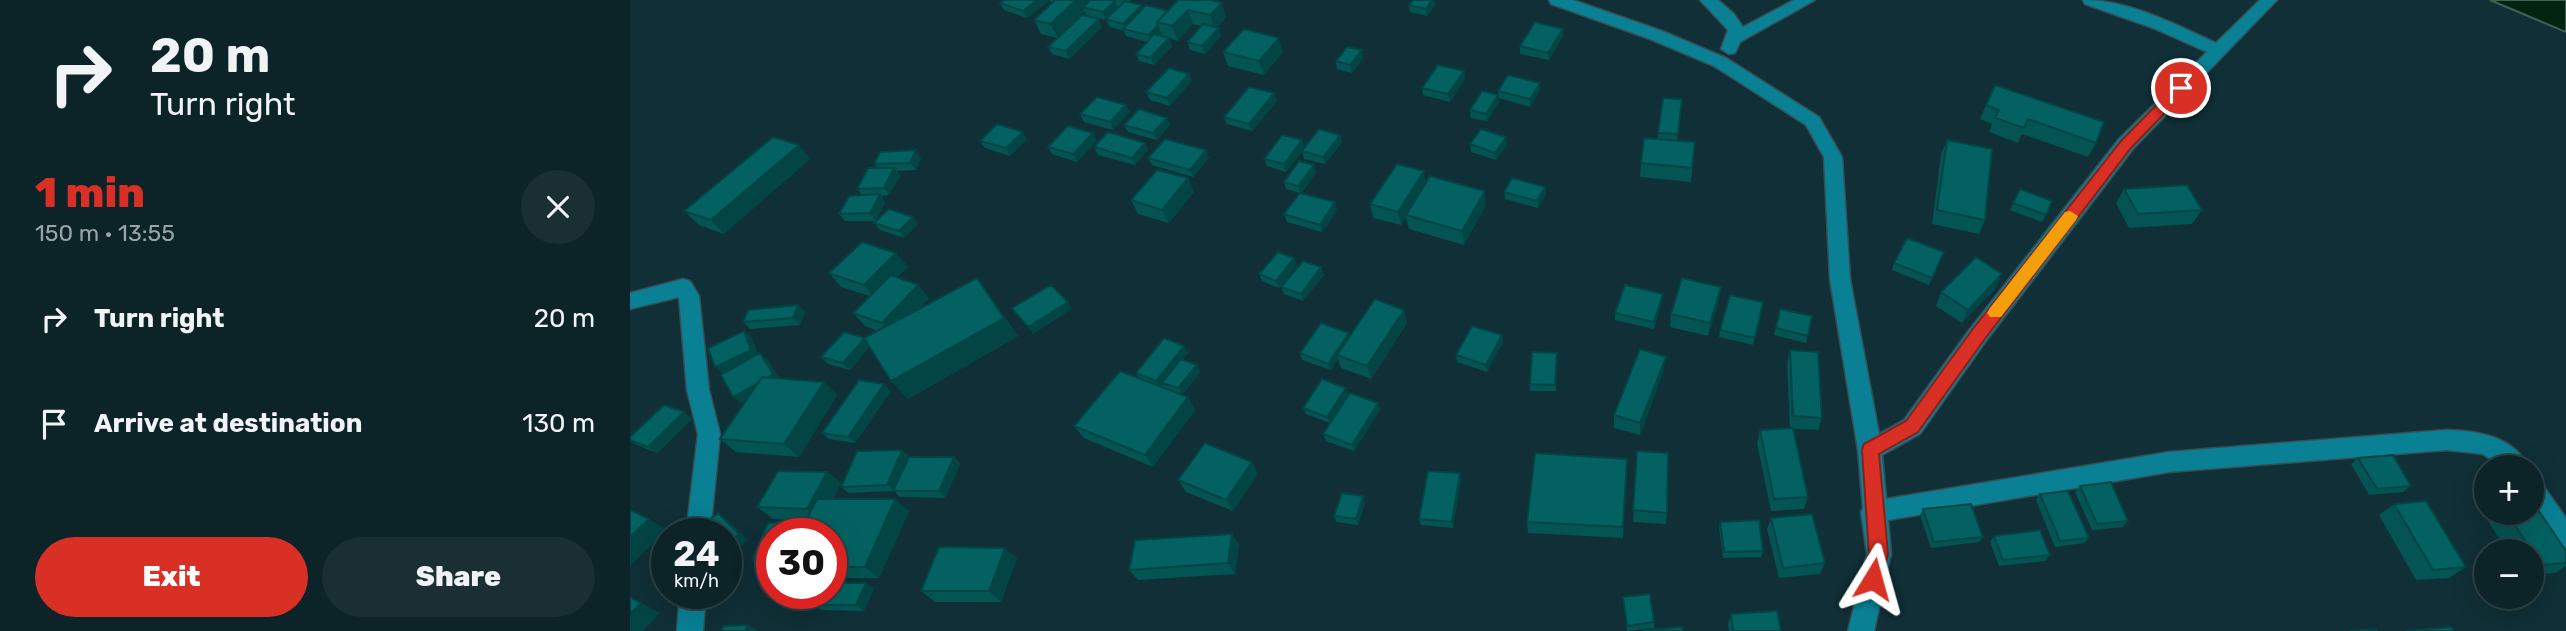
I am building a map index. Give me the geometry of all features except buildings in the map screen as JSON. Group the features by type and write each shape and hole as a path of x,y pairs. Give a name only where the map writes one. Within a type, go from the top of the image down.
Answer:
{"street":[{"path":"1557,0 1656,35 1720,62 1813,121 1833,157 1840,279 1870,450 1873,512 1879,554 1861,631"},
{"path":"1708,0 1728,18 1736,30 1735,38 1720,62"},
{"path":"1735,38 1807,0"},
{"path":"2091,0 2159,24 2217,50"},
{"path":"1870,450 1912,427 1978,335 2126,144 2269,0"},
{"path":"630,301 683,286 689,296 698,390 709,434 700,518"},
{"path":"1873,512 2169,462 2470,440 2489,445 2506,455"},
{"path":"2544,506 2566,538"},
{"path":"690,631 692,609"}],"shaded area":[{"path":"2490,0 2566,0 2566,32"}],"slow traffic":[{"path":"1995,313 2070,216"}],"route":[{"path":"1873,579 1879,554 1873,512 1870,450 1912,427 1978,335 2126,144 2181,88"}]}
